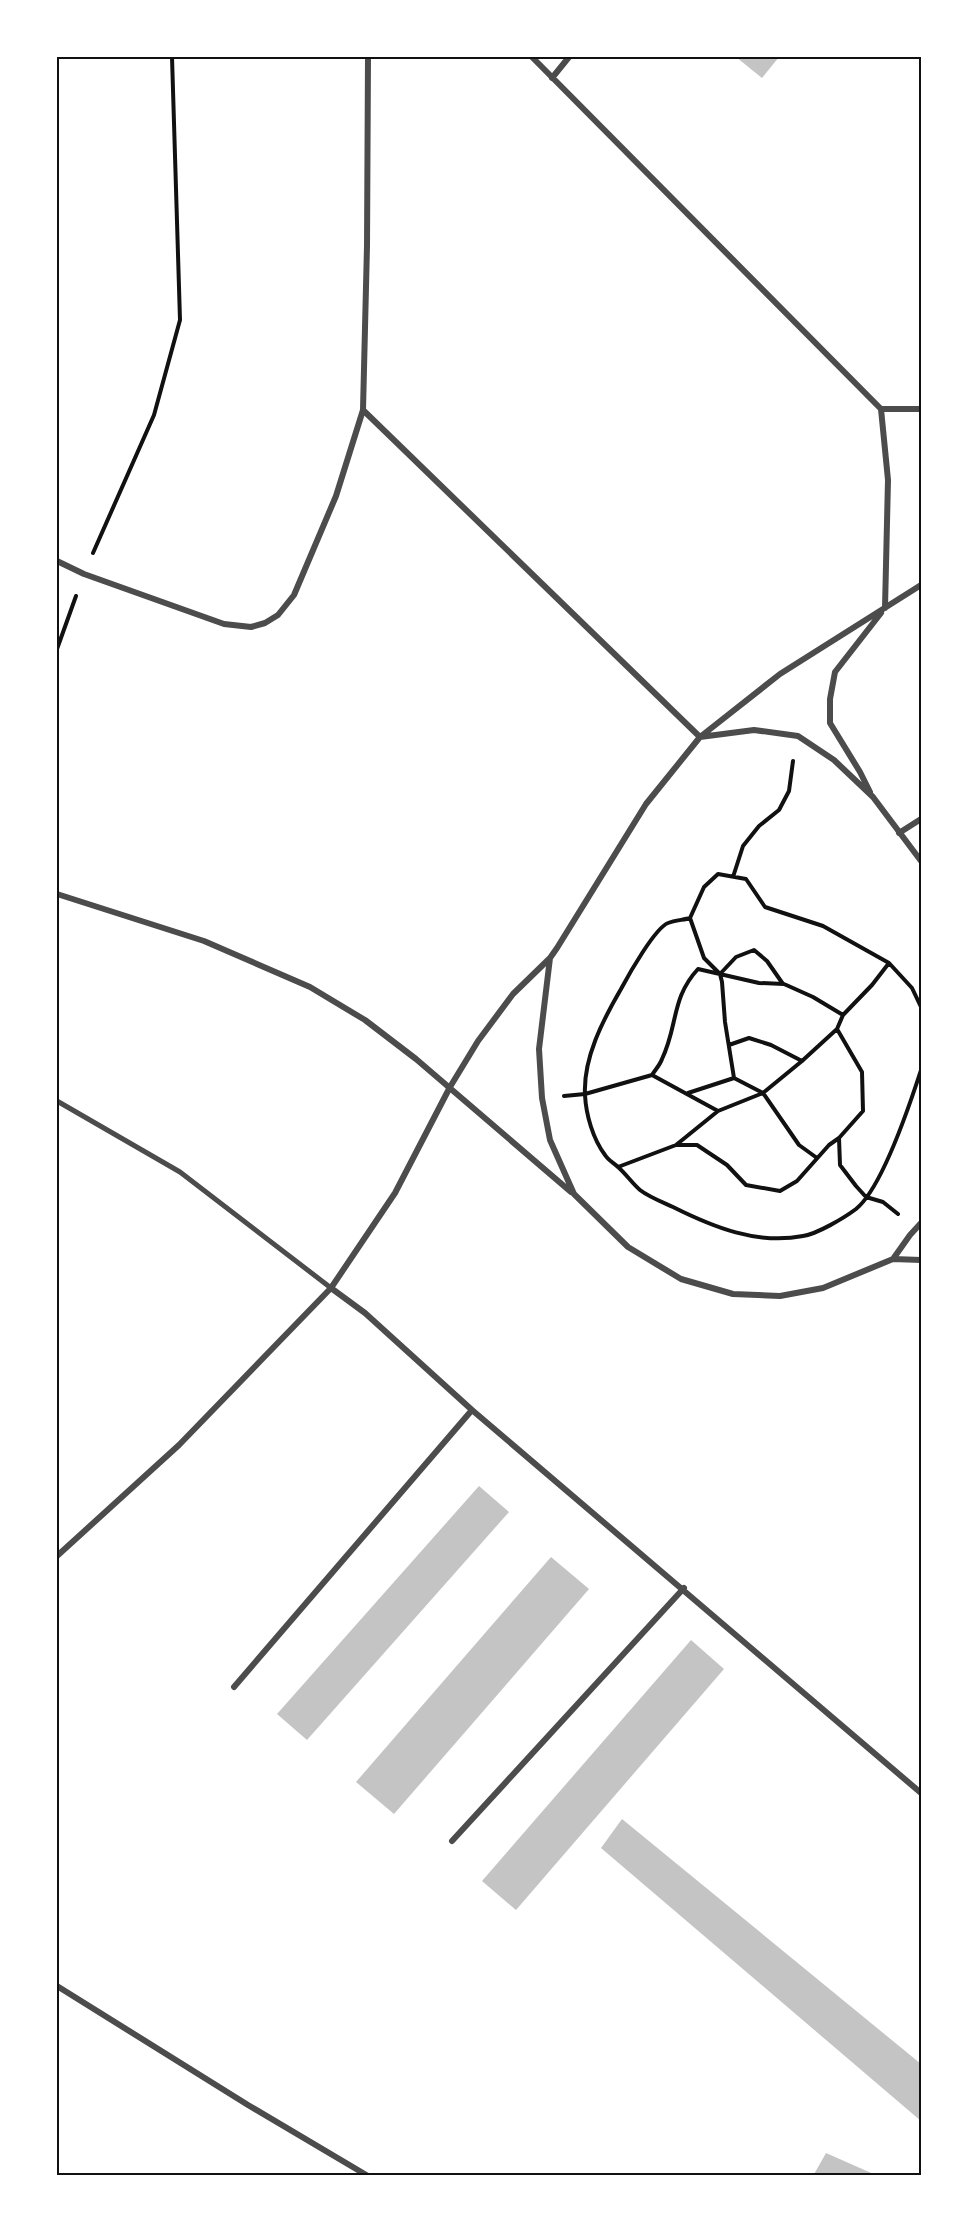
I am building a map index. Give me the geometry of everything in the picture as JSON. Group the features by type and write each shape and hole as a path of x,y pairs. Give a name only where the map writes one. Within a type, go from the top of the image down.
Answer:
{"street":[{"path":"57,561 84,574 224,624 251,627 265,623 278,615 294,595 336,496 363,410 368,246 368,57"},
{"path":"532,57 881,409 888,480 885,608 835,672 830,699 830,723 873,798"},
{"path":"552,78 569,57"},
{"path":"881,409 921,410"},
{"path":"363,410 700,737"},
{"path":"57,1556 179,1445 331,1288 395,1193 450,1088 478,1041 513,994 550,958 646,804 700,737 780,674 921,585"},
{"path":"700,737 754,730 798,736 834,760 873,798 921,861"},
{"path":"899,833 921,819"},
{"path":"57,894 204,941 310,987 365,1020 450,1088 574,1194 628,1247 681,1280 733,1294 780,1296 824,1288 893,1259 921,1260"},
{"path":"550,958 539,1049 543,1098 550,1140 574,1194"},
{"path":"57,1101 180,1172 365,1313 472,1410 684,1588 921,1793"},
{"path":"893,1259 910,1234 921,1223"},
{"path":"234,1687 472,1410"},
{"path":"452,1841 684,1588"},
{"path":"57,1986 248,2105 368,2176"}],"path":[{"path":"57,649 84,574 154,415 180,320 172,57"},
{"path":"734,877 743,846 759,826 779,810 789,791 798,736"},
{"path":"734,1078 720,974 704,958 690,918 704,887 718,874 746,879 765,907 824,926 889,963 912,988 921,1007"},
{"path":"690,918 666,923 645,948 628,976 594,1044 585,1094 589,1120 597,1142 606,1157 642,1191 701,1221 735,1233 768,1238 805,1236 857,1208 880,1177 911,1102 921,1070"},
{"path":"720,974 736,957 754,950 784,984"},
{"path":"618,1167 676,1145 718,1111 763,1093 837,1029 843,1016 872,986 889,963"},
{"path":"543,1098 585,1094 652,1075 662,1059 674,1011 687,981 698,969 759,983 784,984 813,997 843,1016"},
{"path":"676,1145 697,1145 728,1165 746,1185 780,1191 797,1181 863,1111 862,1072 837,1029"},
{"path":"729,1045 749,1038 771,1044 802,1061"},
{"path":"652,1075 718,1111"},
{"path":"688,1093 734,1078 763,1093 799,1145 817,1158"},
{"path":"839,1138 840,1165 866,1197 883,1202"}],"building":[{"path":"736,57 779,57 762,78"},
{"path":"479,1486 509,1512 307,1740 277,1714"},
{"path":"551,1557 589,1589 394,1814 356,1782"},
{"path":"691,1640 724,1669 516,1910 482,1881"},
{"path":"622,1819 921,2064 921,2121 601,1848"},
{"path":"826,2153 878,2176 813,2176"}]}
